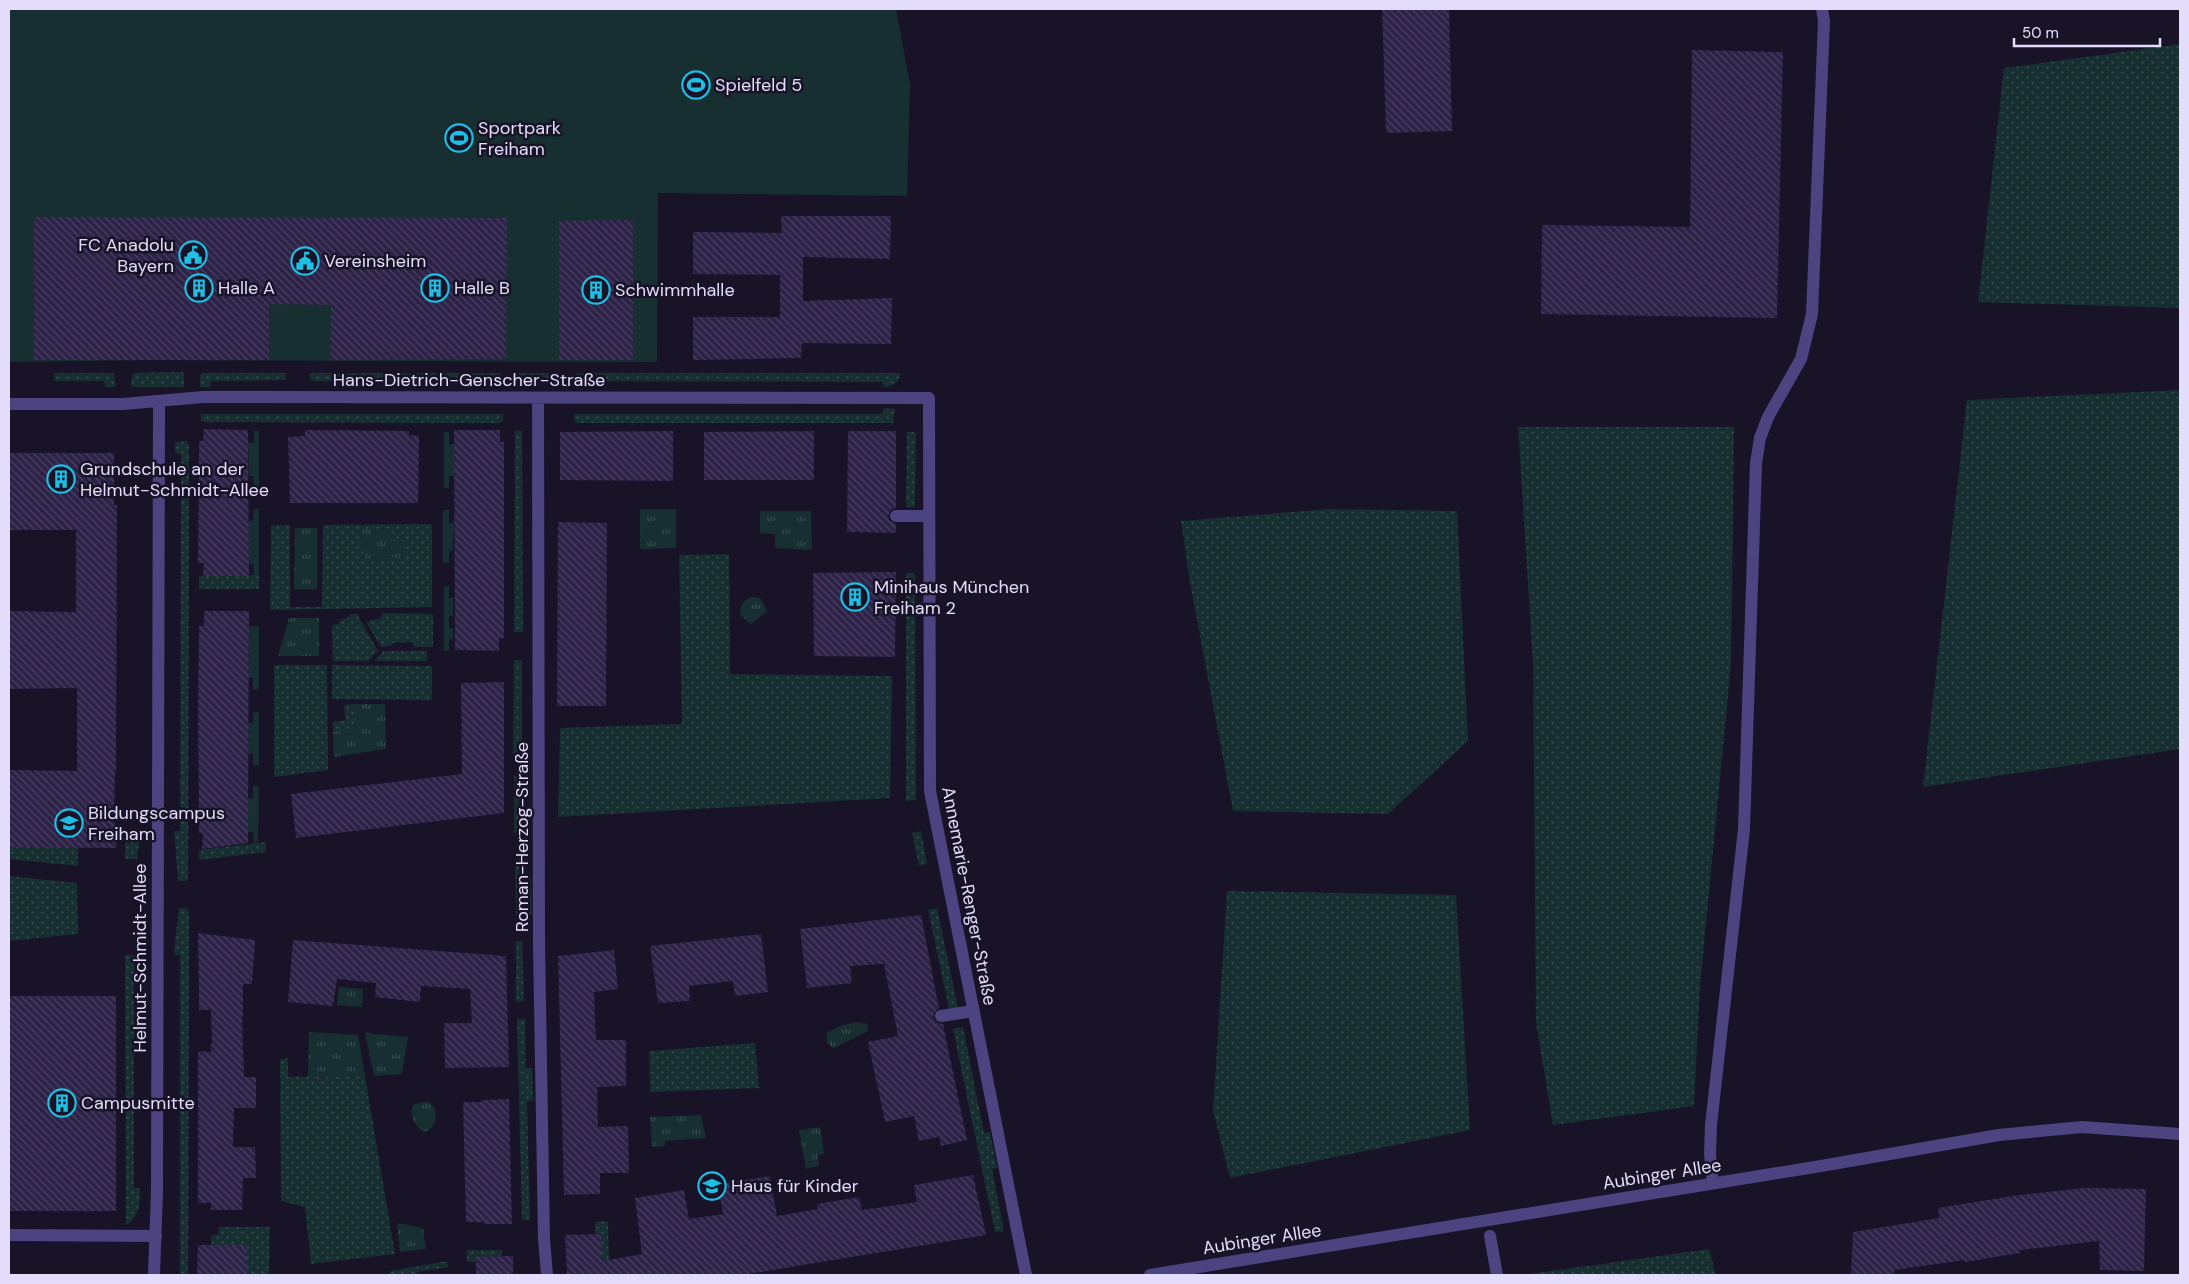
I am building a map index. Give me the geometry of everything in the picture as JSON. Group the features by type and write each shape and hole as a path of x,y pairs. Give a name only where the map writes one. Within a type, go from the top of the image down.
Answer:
{"street":[{"path":"1714,1183 1710,1154 1712,1125 1744,829 1756,463 1760,438 1768,417 1801,359 1812,314 1824,21 1822,9"},
{"name":"Hans-Dietrich-Genscher-Straße","path":"9,404 109,404 203,397 929,398"},
{"name":"Roman-Herzog-Straße","path":"538,398 539,944 544,1239 547,1275"},
{"name":"Annemarie-Renger-Straße","path":"929,398 930,791 1026,1275"},
{"name":"Helmut-Schmidt-Allee","path":"154,1275 158,1190 159,401"},
{"path":"896,516 928,516"},
{"path":"941,1016 973,1011"},
{"name":"Aubinger Allee","path":"1150,1275 2000,1135 2082,1128 2180,1134"},
{"path":"9,1236 156,1236"},
{"path":"1490,1236 1496,1275"}],"green space":[{"name":"Sportpark Freiham","path":"9,9 896,9 910,84 907,196 658,193 657,362 151,360 9,362"},
{"path":"2180,44 2180,308 1978,302 2004,68"},
{"path":"182,372 184,374 184,387 131,387 133,373"},
{"path":"54,373 114,373 116,387 105,387 104,381 54,381"},
{"path":"203,373 286,373 286,380 211,381 210,387 200,387 200,375"},
{"path":"310,373 501,373 503,382 315,381 310,380"},
{"path":"517,373 559,373 562,375 562,381 516,381"},
{"path":"900,373 900,377 897,382 884,388 883,382 574,381 575,374"},
{"path":"2180,390 2180,749 1923,787 1967,400"},
{"path":"884,408 895,409 893,423 577,423 574,420 574,414 883,414"},
{"path":"201,414 503,414 503,421 499,423 204,422 201,421"},
{"path":"1518,427 1734,427 1731,665 1700,986 1694,1106 1553,1125 1536,1023 1533,663"},
{"path":"515,430 522,431 523,632 514,632"},
{"path":"254,431 259,431 259,487 254,488 253,476 249,476 248,443 254,443"},
{"path":"444,432 449,432 449,444 454,444 454,476 449,476 449,488 444,488"},
{"path":"907,432 916,432 915,507 906,507"},
{"path":"186,441 189,445 188,878 186,881 178,881 174,831 180,831 181,454 175,453 175,442"},
{"path":"254,509 259,509 259,575 254,575 253,564 248,563 248,521 253,521"},
{"path":"640,509 676,509 676,548 640,549"},
{"path":"1330,509 1457,511 1468,741 1388,814 1233,811 1190,583 1181,521"},
{"path":"443,510 449,510 449,523 454,523 453,550 449,551 449,563 443,563"},
{"path":"760,511 811,511 812,550 775,548 775,534 760,533"},
{"path":"432,524 432,607 270,610 271,525 290,525 290,607 322,607 323,525","holes":["361,529 395,541 407,557 364,559"]},
{"path":"295,528 317,528 317,589 294,589"},
{"path":"361,529 392,529 395,541 407,542 407,557 364,559"},
{"path":"729,554 730,674 892,676 890,798 558,817 560,728 682,724 679,555"},
{"path":"906,573 915,573 916,800 906,801"},
{"path":"259,575 259,589 199,589 199,576"},
{"path":"444,586 449,586 449,598 453,598 453,616 449,616 449,628 453,628 453,639 449,639 449,651 444,651"},
{"path":"755,597 761,599 767,611 751,624 740,615 740,611 745,600"},
{"path":"383,613 433,614 433,647 414,647 413,642 392,643 391,646 381,647 366,622 380,618"},
{"path":"350,614 357,614 378,651 368,661 333,661 332,625 339,624 341,620 349,617"},
{"path":"289,618 319,618 319,656 278,656"},
{"path":"249,626 259,626 259,689 253,690 253,678 248,678"},
{"path":"383,651 427,651 427,661 375,661"},
{"path":"514,660 522,660 522,756 513,756"},
{"path":"274,665 327,665 328,770 274,777"},
{"path":"332,665 432,666 432,700 332,699"},
{"path":"353,704 356,729 333,732 333,722 345,720 344,705"},
{"path":"353,704 385,704 386,749 334,757 333,732 356,729"},
{"path":"253,712 259,712 259,765 253,765 253,754 248,754 248,723 253,723"},
{"path":"522,775 522,832 514,833 514,776"},
{"path":"253,786 259,786 258,842 254,843 253,832 248,832 248,798 253,798"},
{"path":"921,831 927,864 919,866 912,833"},
{"path":"125,832 141,832 137,859 125,859"},
{"path":"266,842 266,852 199,860 199,850"},
{"path":"9,847 78,847 78,866 9,859"},
{"path":"515,862 523,862 523,877 531,877 532,915 516,916"},
{"path":"9,876 77,883 78,934 9,941"},
{"path":"1227,891 1456,895 1470,1130 1230,1178 1213,1111"},
{"path":"179,908 189,910 188,1275 180,1275 180,955 175,955 174,950"},
{"path":"937,908 958,1008 949,1009 928,910"},
{"path":"516,941 522,941 524,1001 516,1002"},
{"path":"125,955 134,955 134,1188 140,1188 137,1214 126,1225"},
{"path":"339,987 363,989 362,1007 337,1005"},
{"path":"517,1019 525,1019 526,1068 532,1068 533,1101 527,1101 530,1220 522,1220"},
{"path":"858,1022 867,1024 868,1031 834,1048 828,1043 826,1039 828,1032 843,1025"},
{"path":"963,1027 984,1133 990,1132 997,1168 992,1169 1004,1231 995,1232 953,1029"},
{"path":"309,1032 358,1035 365,1076 308,1077"},
{"path":"365,1033 408,1037 402,1074 374,1076"},
{"path":"755,1043 759,1088 650,1092 649,1051"},
{"path":"288,1058 288,1077 365,1076 395,1254 311,1264 305,1207 281,1201 280,1059"},
{"path":"429,1102 436,1114 433,1126 425,1132 415,1124 412,1117 413,1105"},
{"path":"701,1115 706,1138 665,1141 665,1146 652,1147 650,1117"},
{"path":"820,1127 824,1154 818,1155 819,1166 806,1169 799,1130"},
{"path":"608,1221 609,1260 602,1261 595,1234 595,1222"},
{"path":"397,1223 423,1228 426,1249 400,1252"},
{"path":"219,1227 270,1227 269,1275 247,1275 247,1245 212,1245 211,1235 218,1235"},
{"path":"1709,1249 1716,1275 1523,1275"},
{"path":"467,1250 502,1250 502,1256 476,1257 476,1262 467,1262"},
{"path":"447,1261 448,1267 417,1272 417,1275 390,1275 390,1271"}],"building":[{"path":"1382,9 1449,9 1452,131 1386,133"},
{"path":"1692,50 1783,52 1777,318 1541,314 1542,225 1690,227"},
{"path":"781,216 891,216 890,259 803,257 803,301 892,298 891,344 802,343 801,358 693,360 693,317 780,317 780,275 693,274 693,232 782,233"},
{"path":"34,217 507,218 506,359 330,360 331,305 269,304 269,360 34,360"},
{"name":"Schwimmhalle","path":"633,220 633,360 559,360 559,221"},
{"path":"204,429 248,430 249,576 203,576 204,563 198,563 199,441 203,441"},
{"path":"305,430 409,431 409,435 419,436 418,503 290,503 288,437 305,436"},
{"path":"454,430 500,430 500,442 504,442 504,638 499,638 499,651 455,650"},
{"path":"673,431 673,481 560,480 560,432"},
{"path":"814,431 814,480 704,480 704,432"},
{"path":"848,431 896,431 896,508 892,509 888,516 889,520 896,524 896,533 847,532"},
{"path":"9,453 114,453 114,505 117,505 116,771 114,823 116,823 116,848 9,847 9,770 77,771 77,688 9,689 9,611 76,612 76,530 9,530"},
{"path":"558,522 607,523 606,706 557,706"},
{"name":"Minihaus München Freiham 2","path":"896,572 895,657 814,656 813,573"},
{"path":"204,611 249,611 248,843 202,849 203,833 199,833 198,709 199,626 204,626"},
{"path":"504,682 504,813 296,838 291,794 462,774 461,683"},
{"path":"921,915 939,1008 934,1013 933,1018 938,1023 943,1024 967,1140 941,1146 939,1137 919,1141 914,1116 885,1122 868,1042 898,1036 884,964 850,966 852,983 807,988 800,929"},
{"path":"198,933 255,940 252,984 243,984 242,1017 244,1077 256,1077 256,1108 234,1108 233,1147 255,1147 256,1178 243,1178 242,1210 211,1210 211,1203 198,1203 198,1051 211,1052 212,1044 211,1010 199,1010"},
{"path":"761,934 768,992 735,996 733,981 689,986 690,1001 658,1003 650,946"},
{"path":"293,940 506,956 509,1067 445,1068 444,1023 472,1023 470,989 421,986 420,1002 375,997 376,983 337,979 333,1006 288,1002"},
{"path":"614,950 618,989 594,992 596,1040 626,1040 626,1086 597,1087 598,1127 628,1126 629,1173 600,1173 600,1194 564,1195 558,956"},
{"name":"Campusmitte","path":"9,996 116,996 116,1211 9,1211"},
{"path":"509,1099 512,1224 466,1222 463,1102"},
{"path":"973,1175 986,1235 742,1275 567,1275 565,1235 601,1234 602,1261 642,1254 635,1198 684,1190 689,1219 723,1214 718,1184 770,1176 777,1216 818,1209 817,1204 859,1197 862,1210 917,1202 914,1185"},
{"path":"2084,1188 2146,1189 2144,1271 2100,1270 2099,1241 2020,1250 2020,1253 1965,1262 1965,1260 1894,1270 1894,1275 1851,1275 1853,1232 1939,1218 1938,1208 2012,1196"},
{"path":"198,1245 247,1245 247,1275 197,1275"},
{"path":"513,1256 513,1275 476,1275 476,1257"}],"place":[{"name":"Spielfeld 5","path":"696,85"},
{"name":"Sportpark Freiham","path":"459,138"},
{"name":"FC Anadolu Bayern","path":"193,255"},
{"name":"Vereinsheim","path":"305,261"},
{"name":"Halle A","path":"199,288"},
{"name":"Halle B","path":"435,288"},
{"name":"Schwimmhalle","path":"596,290"},
{"name":"Grundschule an der Helmut-Schmidt-Allee","path":"61,479"},
{"name":"Minihaus München Freiham 2","path":"855,597"},
{"name":"Bildungscampus Freiham","path":"69,823"},
{"name":"Campusmitte","path":"62,1103"},
{"name":"Haus für Kinder","path":"712,1186"}]}
